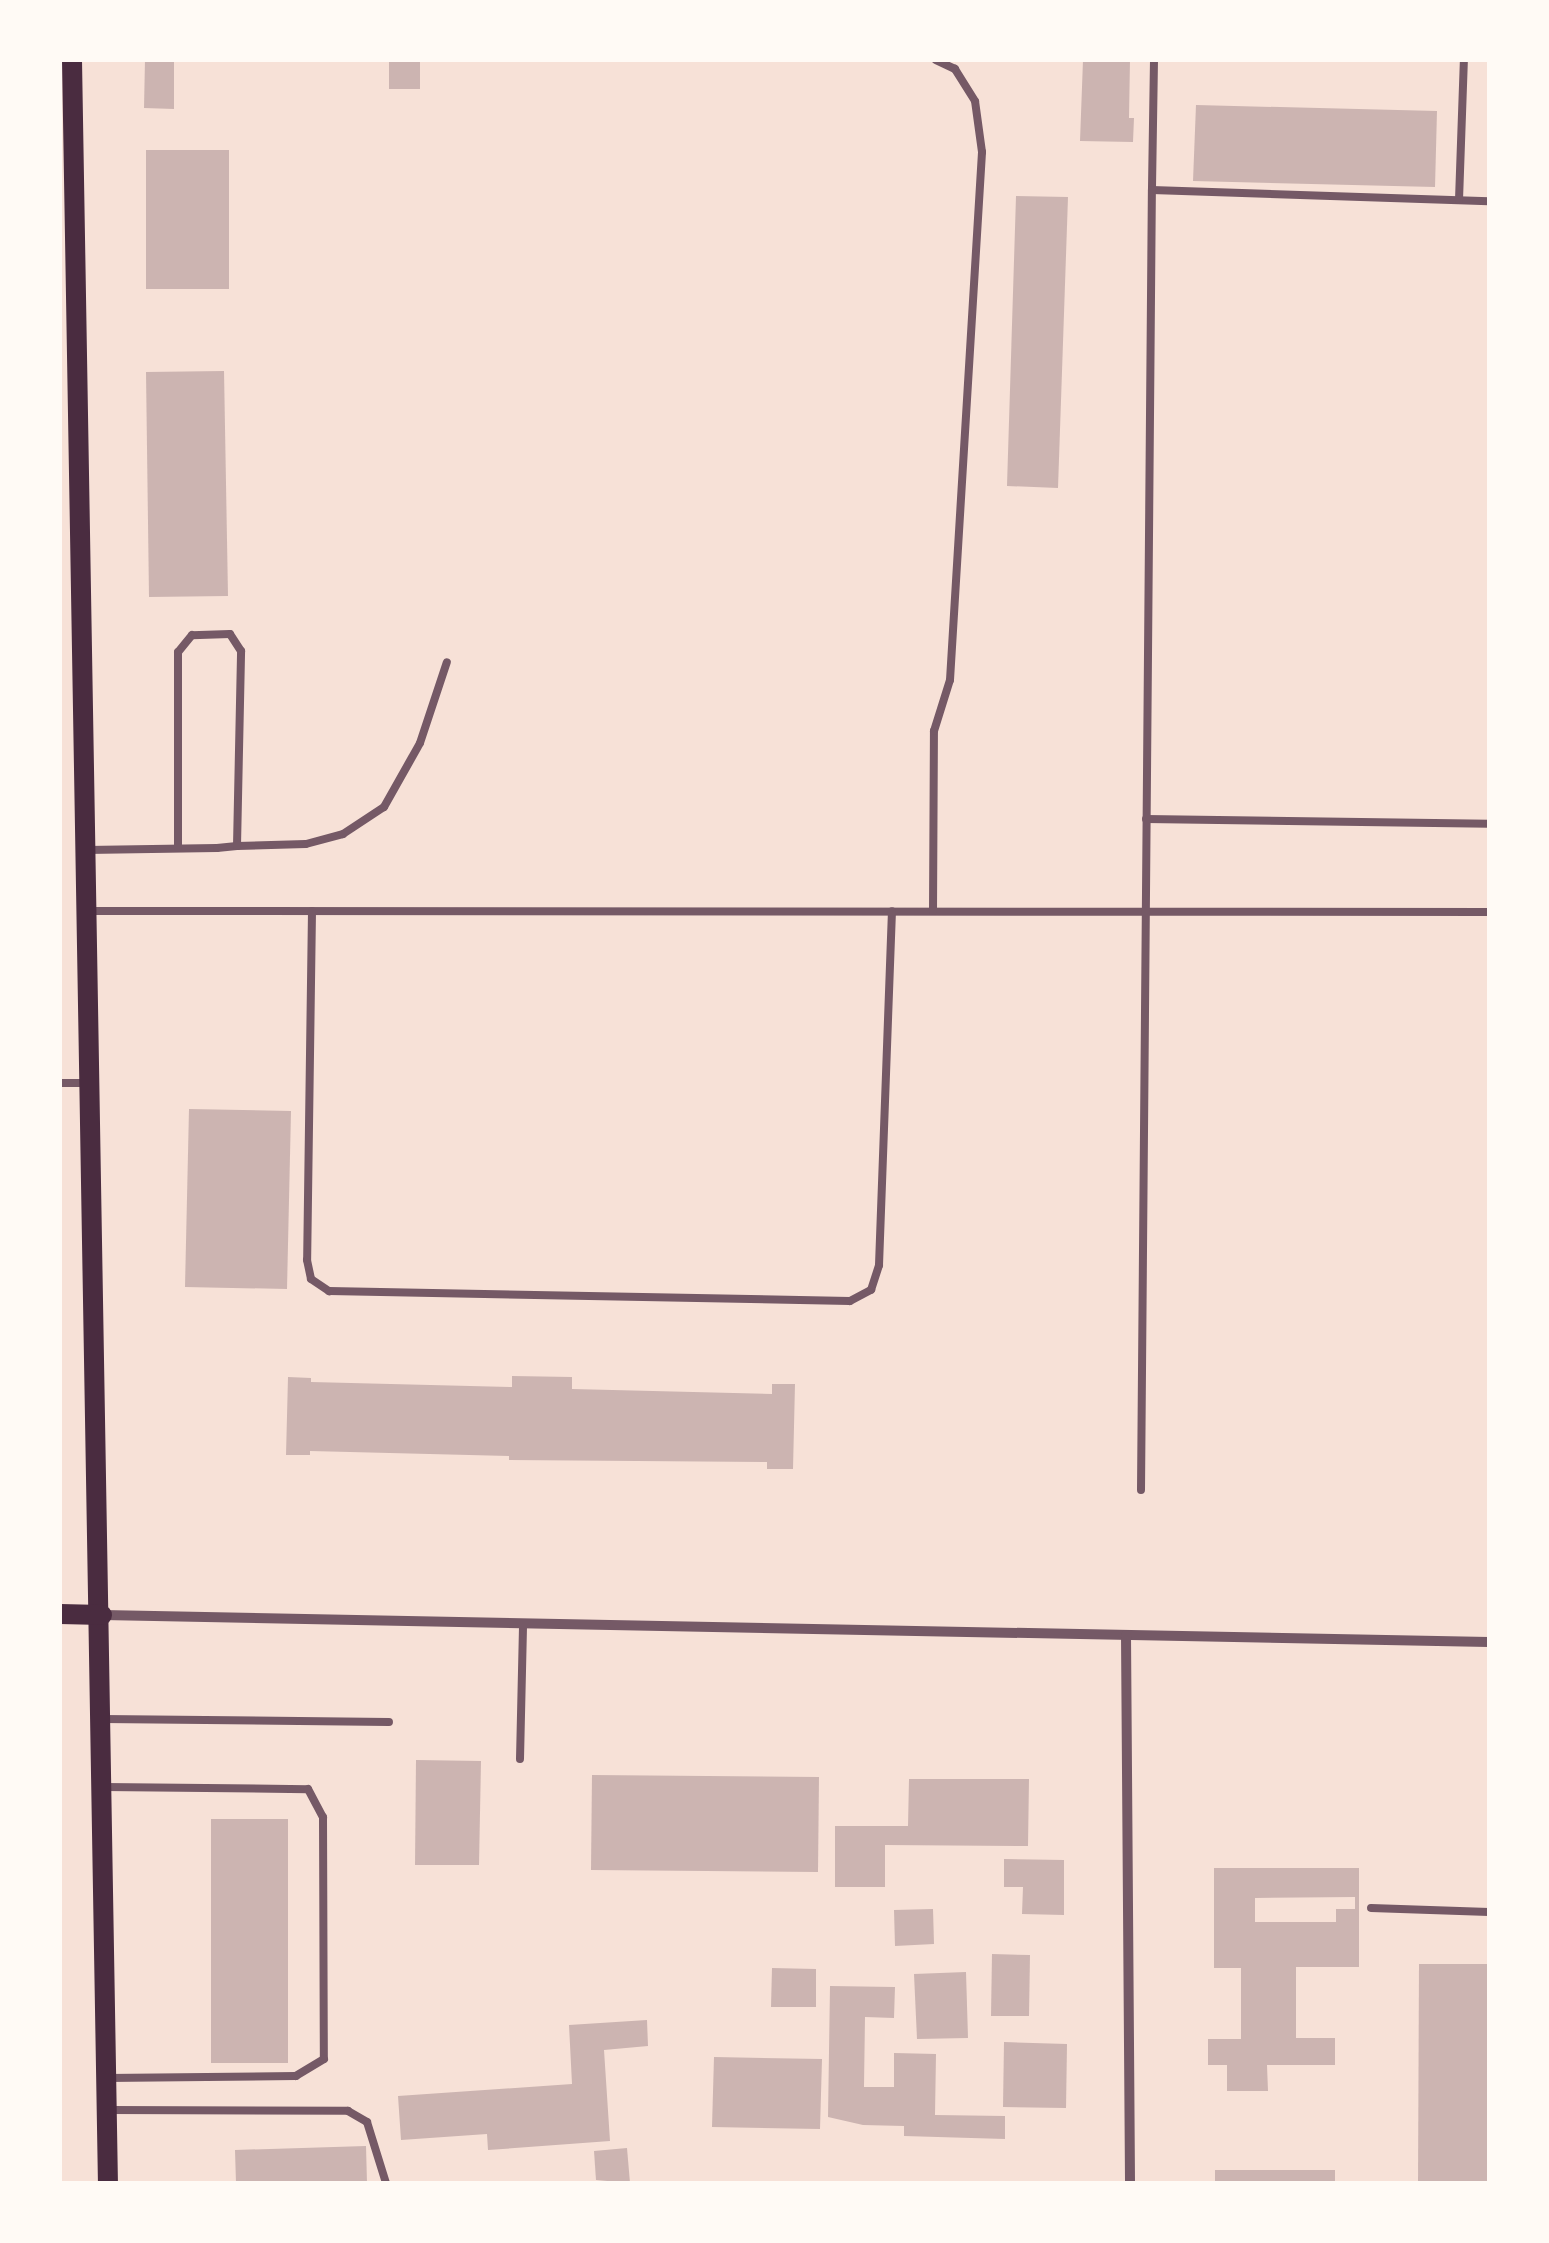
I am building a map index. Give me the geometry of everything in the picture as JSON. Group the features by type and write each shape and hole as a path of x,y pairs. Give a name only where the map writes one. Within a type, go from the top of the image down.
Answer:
{"main road":[{"path":"72,60 102,1615 108,2183"},
{"path":"60,1614 102,1615"}],"street":[{"path":"102,1615 1489,1642"},
{"path":"1126,1635 1130,2183"}],"lane":[{"path":"933,911 934,732 950,680 982,152 976,102 955,69 936,60"},
{"path":"1142,1490 1154,60"},
{"path":"1459,200 1464,60"},
{"path":"1152,190 1489,201"},
{"path":"178,848 178,652 192,635 230,634 241,651 237,846"},
{"path":"87,850 306,844 342,834 384,807 420,743 447,662"},
{"path":"1146,819 1489,824"},
{"path":"88,911 1489,912"},
{"path":"312,911 308,1260 311,1279 329,1291 850,1301 871,1290 878,1265 892,911"},
{"path":"60,1084 92,1083"},
{"path":"520,1759 523,1623"},
{"path":"103,1718 388,1722"},
{"path":"104,1788 308,1789 323,1817 324,2059 296,2076 107,2078"},
{"path":"1371,1908 1489,1912"},
{"path":"107,2110 348,2111 367,2122 386,2183"}],"building":[{"path":"145,60 174,60 174,109 144,108"},
{"path":"389,60 420,60 420,89 389,89"},
{"path":"1083,60 1130,60 1129,118 1134,118 1133,142 1080,141"},
{"path":"1196,105 1437,111 1435,187 1193,181"},
{"path":"146,150 229,150 229,289 146,289"},
{"path":"1016,196 1068,197 1058,488 1007,486"},
{"path":"224,371 228,596 149,597 146,372"},
{"path":"189,1109 291,1111 287,1289 185,1287"},
{"path":"512,1376 572,1377 572,1389 772,1394 772,1384 795,1384 793,1469 767,1469 767,1462 509,1460 509,1456 310,1451 310,1455 286,1455 288,1377 311,1378 311,1382 512,1387"},
{"path":"416,1760 481,1761 479,1865 415,1865"},
{"path":"592,1775 819,1777 818,1872 591,1870"},
{"path":"909,1779 1029,1779 1028,1846 885,1845 885,1887 835,1887 835,1826 908,1826"},
{"path":"211,1819 288,1819 288,2063 211,2063"},
{"path":"1004,1859 1064,1860 1064,1915 1022,1914 1023,1887 1004,1887"},
{"path":"1214,1868 1359,1868 1359,1967 1296,1967 1296,2038 1335,2038 1335,2065 1267,2065 1268,2091 1227,2091 1227,2065 1208,2065 1208,2039 1241,2039 1241,1968 1214,1968","holes":["1355,1897 1355,1909 1336,1909 1336,1922 1255,1922 1255,1898"]},
{"path":"933,1909 934,1944 895,1946 894,1910"},
{"path":"992,1954 1030,1955 1029,2016 991,2016"},
{"path":"1419,1964 1489,1964 1489,2183 1418,2183"},
{"path":"772,1968 816,1969 816,2007 771,2007"},
{"path":"966,1972 968,2038 917,2039 914,1974"},
{"path":"830,1986 895,1987 894,2018 865,2017 864,2087 894,2087 894,2053 936,2054 935,2115 1005,2116 1005,2139 904,2136 904,2126 863,2125 828,2117"},
{"path":"647,2020 648,2046 604,2050 610,2141 488,2150 487,2134 401,2140 398,2096 572,2084 569,2025"},
{"path":"1004,2042 1067,2044 1066,2108 1003,2107"},
{"path":"714,2057 822,2059 820,2129 712,2127"},
{"path":"366,2146 367,2183 236,2183 235,2150"},
{"path":"627,2148 630,2183 596,2180 594,2151"},
{"path":"1215,2170 1335,2170 1335,2183 1215,2183"}]}
